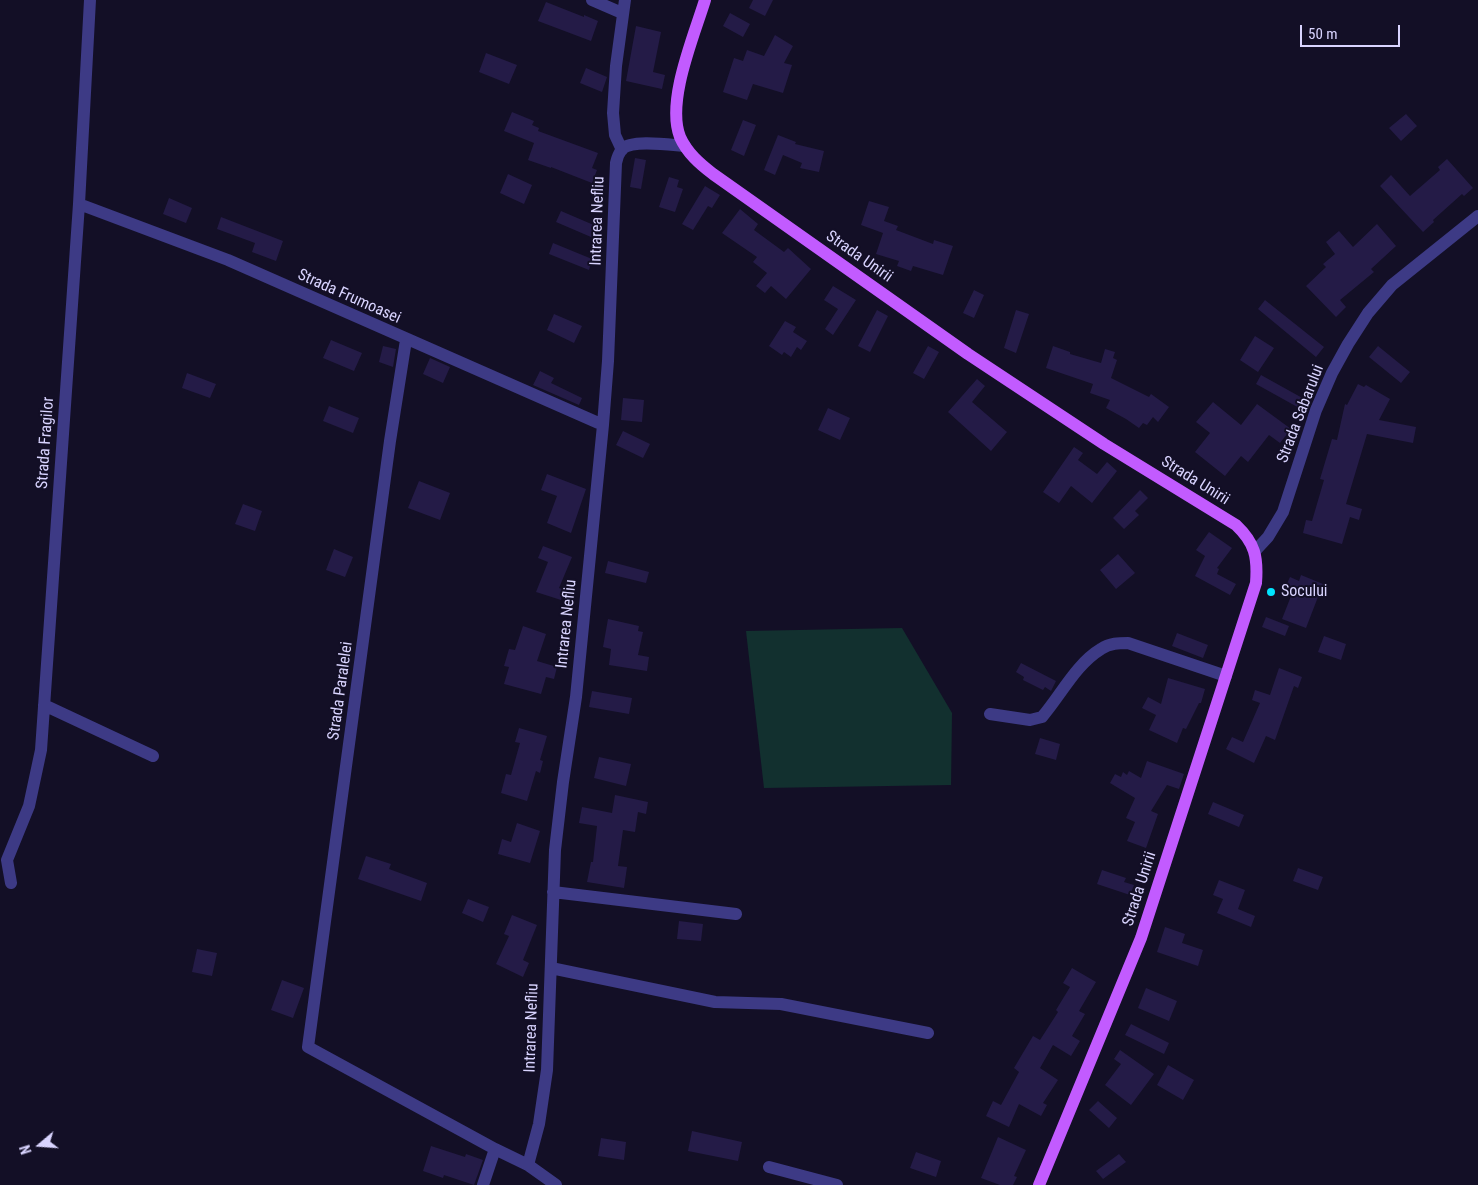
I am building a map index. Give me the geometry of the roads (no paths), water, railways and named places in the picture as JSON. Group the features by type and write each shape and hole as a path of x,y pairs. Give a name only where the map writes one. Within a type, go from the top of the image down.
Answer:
{"main road":[{"name":"Strada Unirii","path":"705,0 686,59 676,100 678,127 685,146 696,160 713,174 968,354 1104,444 1236,525 1248,536 1255,551 1258,568 1256,583 1141,938 1039,1185"}],"street":[{"name":"Strada Fragilor","path":"11,883 7,860 29,806 40,750 79,204 90,0"},
{"path":"592,0 624,6 616,66 613,119 615,134 622,150 628,145 634,144 685,146"},
{"name":"Intrarea Nefliu","path":"528,1165 541,1114 547,1070 555,850 576,697 603,425 608,361 616,163 622,150"},
{"name":"Strada Frumoasei","path":"79,204 228,260 406,340 603,425"},
{"name":"Strada Sabarului","path":"1255,551 1268,537 1282,512 1320,401 1348,344 1368,312 1392,285 1478,216"},
{"name":"Strada Paralelei","path":"406,340 388,451 308,1047 495,1150"},
{"path":"990,714 1030,720 1042,717 1079,669 1102,648 1114,643 1128,643 1226,676"},
{"path":"44,705 153,756"},
{"path":"553,892 736,914"},
{"path":"550,968 715,1002 781,1004 928,1033"},
{"path":"483,1185 495,1150 528,1165 556,1185"},
{"path":"768,1167 837,1185"}],"place":[{"name":"Socului","path":"1271,592"}]}
